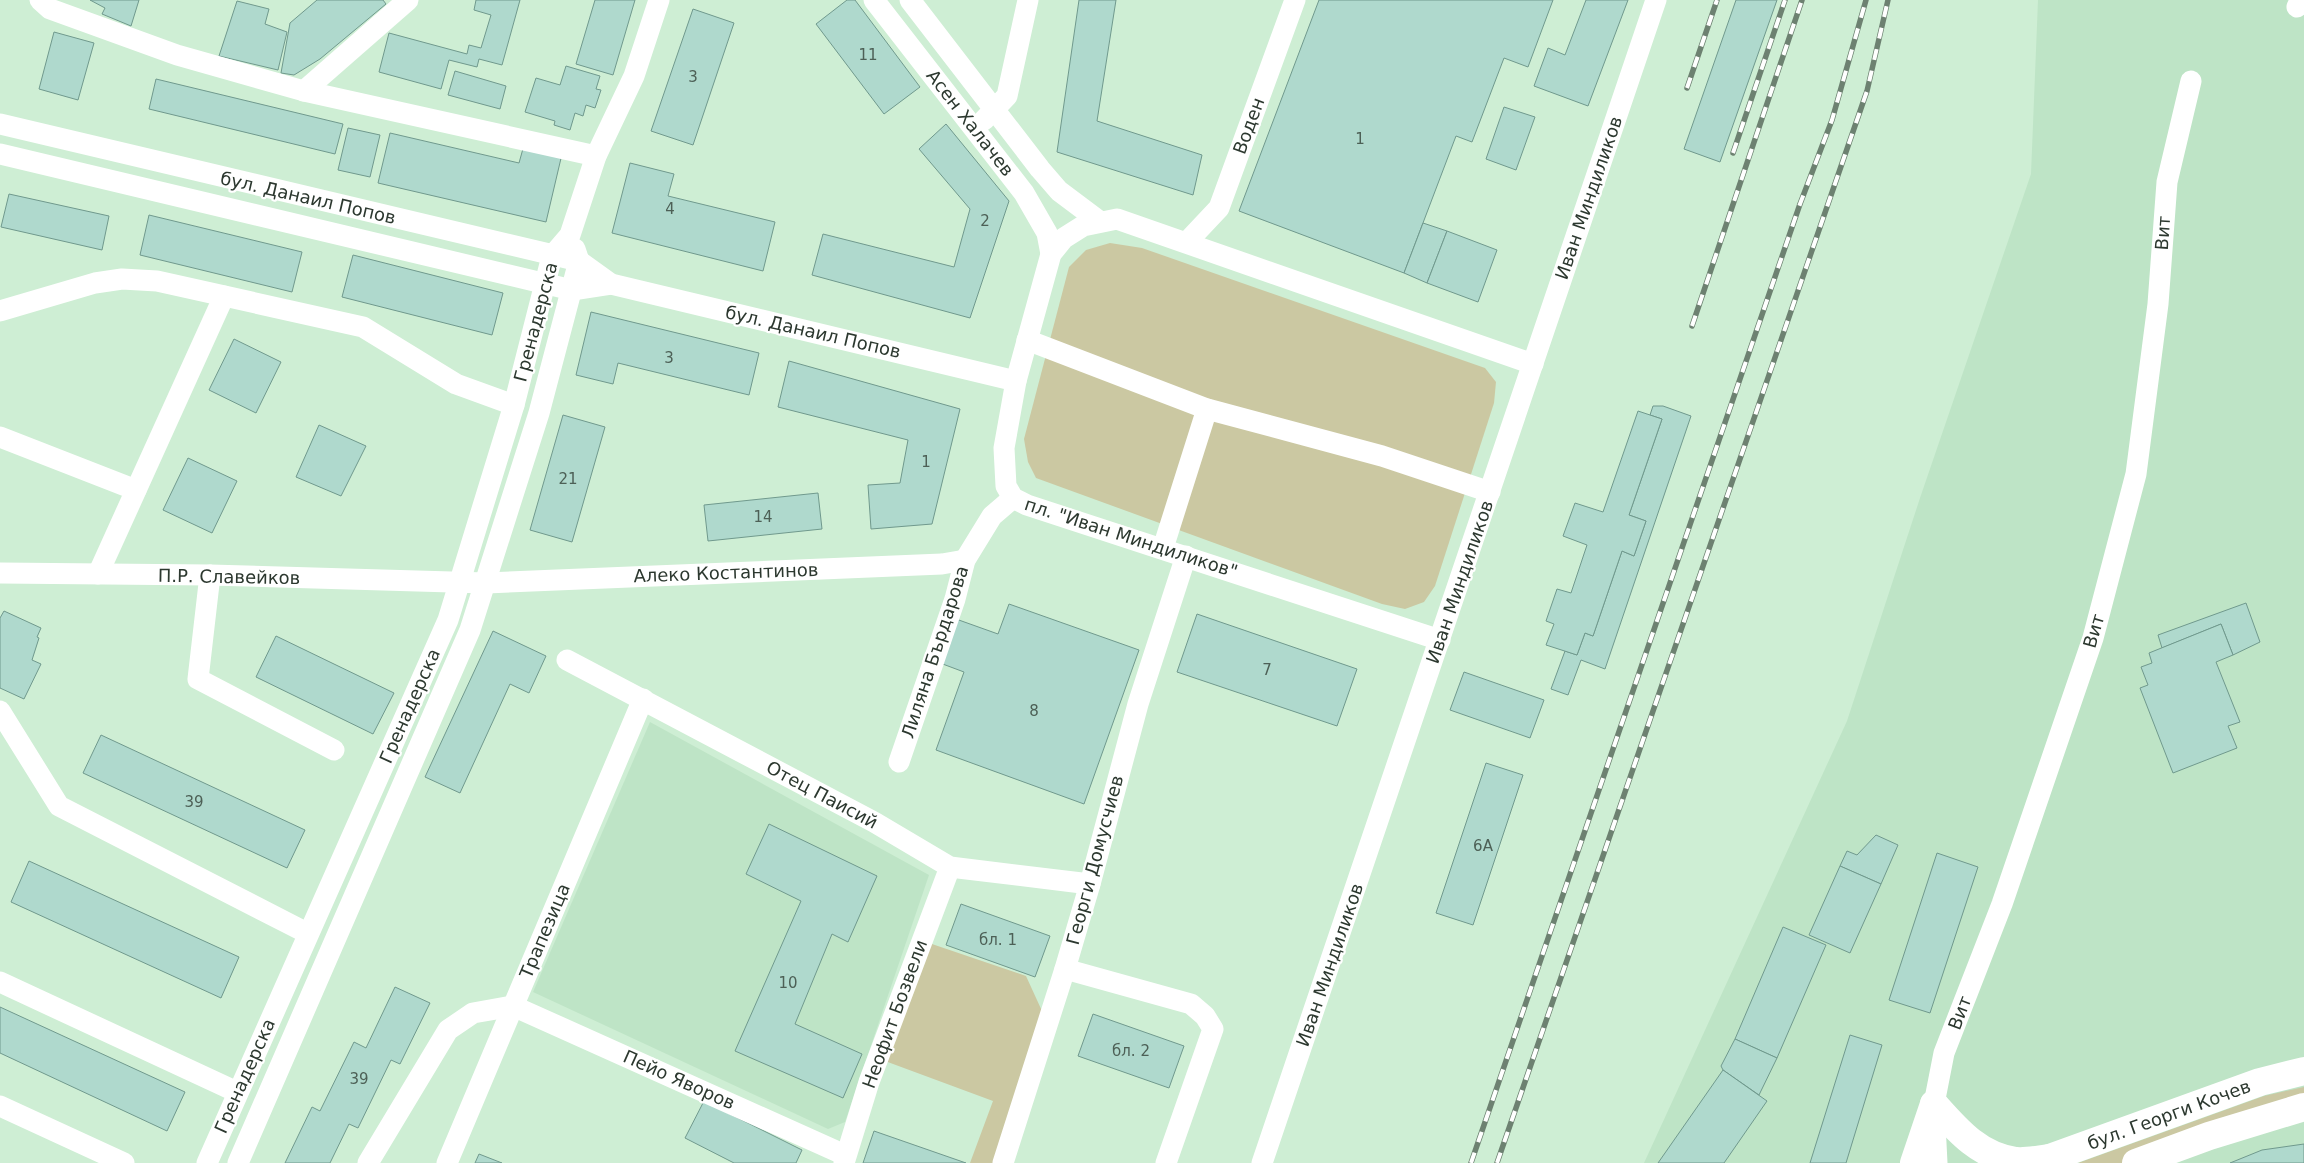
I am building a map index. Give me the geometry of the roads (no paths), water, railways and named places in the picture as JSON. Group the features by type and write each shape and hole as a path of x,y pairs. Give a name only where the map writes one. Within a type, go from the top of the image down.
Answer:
{"main road":[{"name":"бул. Георги Кочев","path":"1934,1104 1963,1137 1973,1145 1994,1155 2017,1161 2044,1160 2260,1082 2304,1071"},
{"path":"1914,1163 1934,1104"},
{"name":"бул. Георги Кочев","path":"2136,1163 2209,1136 2304,1107"}],"street":[{"path":"40,0 50,10 177,55 304,91 596,156"},
{"path":"304,91 408,0"},
{"name":"Гренадерска","path":"206,1163 448,620 514,405 552,256 570,235 596,156 628,90 659,0"},
{"name":"Асен Халачев","path":"874,0 975,128 1036,211 1047,233 1051,254"},
{"name":"Асен Халачев","path":"910,0 994,111 1059,191 1099,221"},
{"path":"975,128 1007,96 1028,0"},
{"name":"Воден","path":"1187,242 1219,208 1295,0"},
{"name":"Иван Миндиликов","path":"1262,1163 1656,0"},
{"name":"Вит","path":"1937,1163 1934,1104 1944,1053 2002,904 2093,638 2136,474 2158,304 2167,182 2191,81"},
{"name":"бул. Данаил Попов","path":"0,124 579,261 611,284"},
{"name":"бул. Данаил Попов","path":"0,154 572,290 611,284 1016,381"},
{"name":"пл. \"Иван Миндиликов\"","path":"1440,640 1027,505 1013,498 1006,486 1004,448 1016,381 1051,254 1064,238 1083,226 1099,221 1117,219 1533,364"},
{"name":"Гренадерска","path":"238,1163 452,676 486,583 539,413 579,261 570,235"},
{"path":"0,311 96,283 122,280 157,281 363,327 456,384 514,405"},
{"path":"98,574 224,296"},
{"path":"1027,340 1207,409 1382,456 1490,492"},
{"path":"1163,548 1207,409"},
{"path":"0,437 136,490"},
{"name":"Лиляна Бърдарова","path":"899,762 955,599 965,560 992,516 1013,498"},
{"name":"Георги Домусчиев","path":"1003,1163 1065,969 1090,884 1138,704 1186,556"},
{"name":"Алеко Костантинов","path":"458,583 932,564 965,560"},
{"name":"П.Р. Славейков","path":"0,573 210,575 458,583"},
{"path":"210,575 198,679 334,750"},
{"name":"Отец Паисий","path":"567,660 874,822 950,867 1090,884"},
{"name":"Трапезица","path":"447,1163 644,699"},
{"path":"2,719 59,806 307,933"},
{"name":"Неофит Бозвели","path":"844,1159 870,1082 950,867"},
{"path":"1065,969 1191,1004 1204,1016 1212,1029 1166,1163"},
{"path":"0,982 237,1092"},
{"path":"368,1163 448,1030 473,1013 513,1006"},
{"name":"Пейо Яворов","path":"513,1006 844,1159"},
{"path":"0,1106 124,1163"}],"railway":[{"path":"1687,88 1717,0"},
{"path":"1733,153 1785,0"},
{"path":"1692,326 1802,0"},
{"path":"1471,1163 1800,204 1832,120 1866,0"},
{"path":"1497,1163 1867,91 1888,0"}]}
